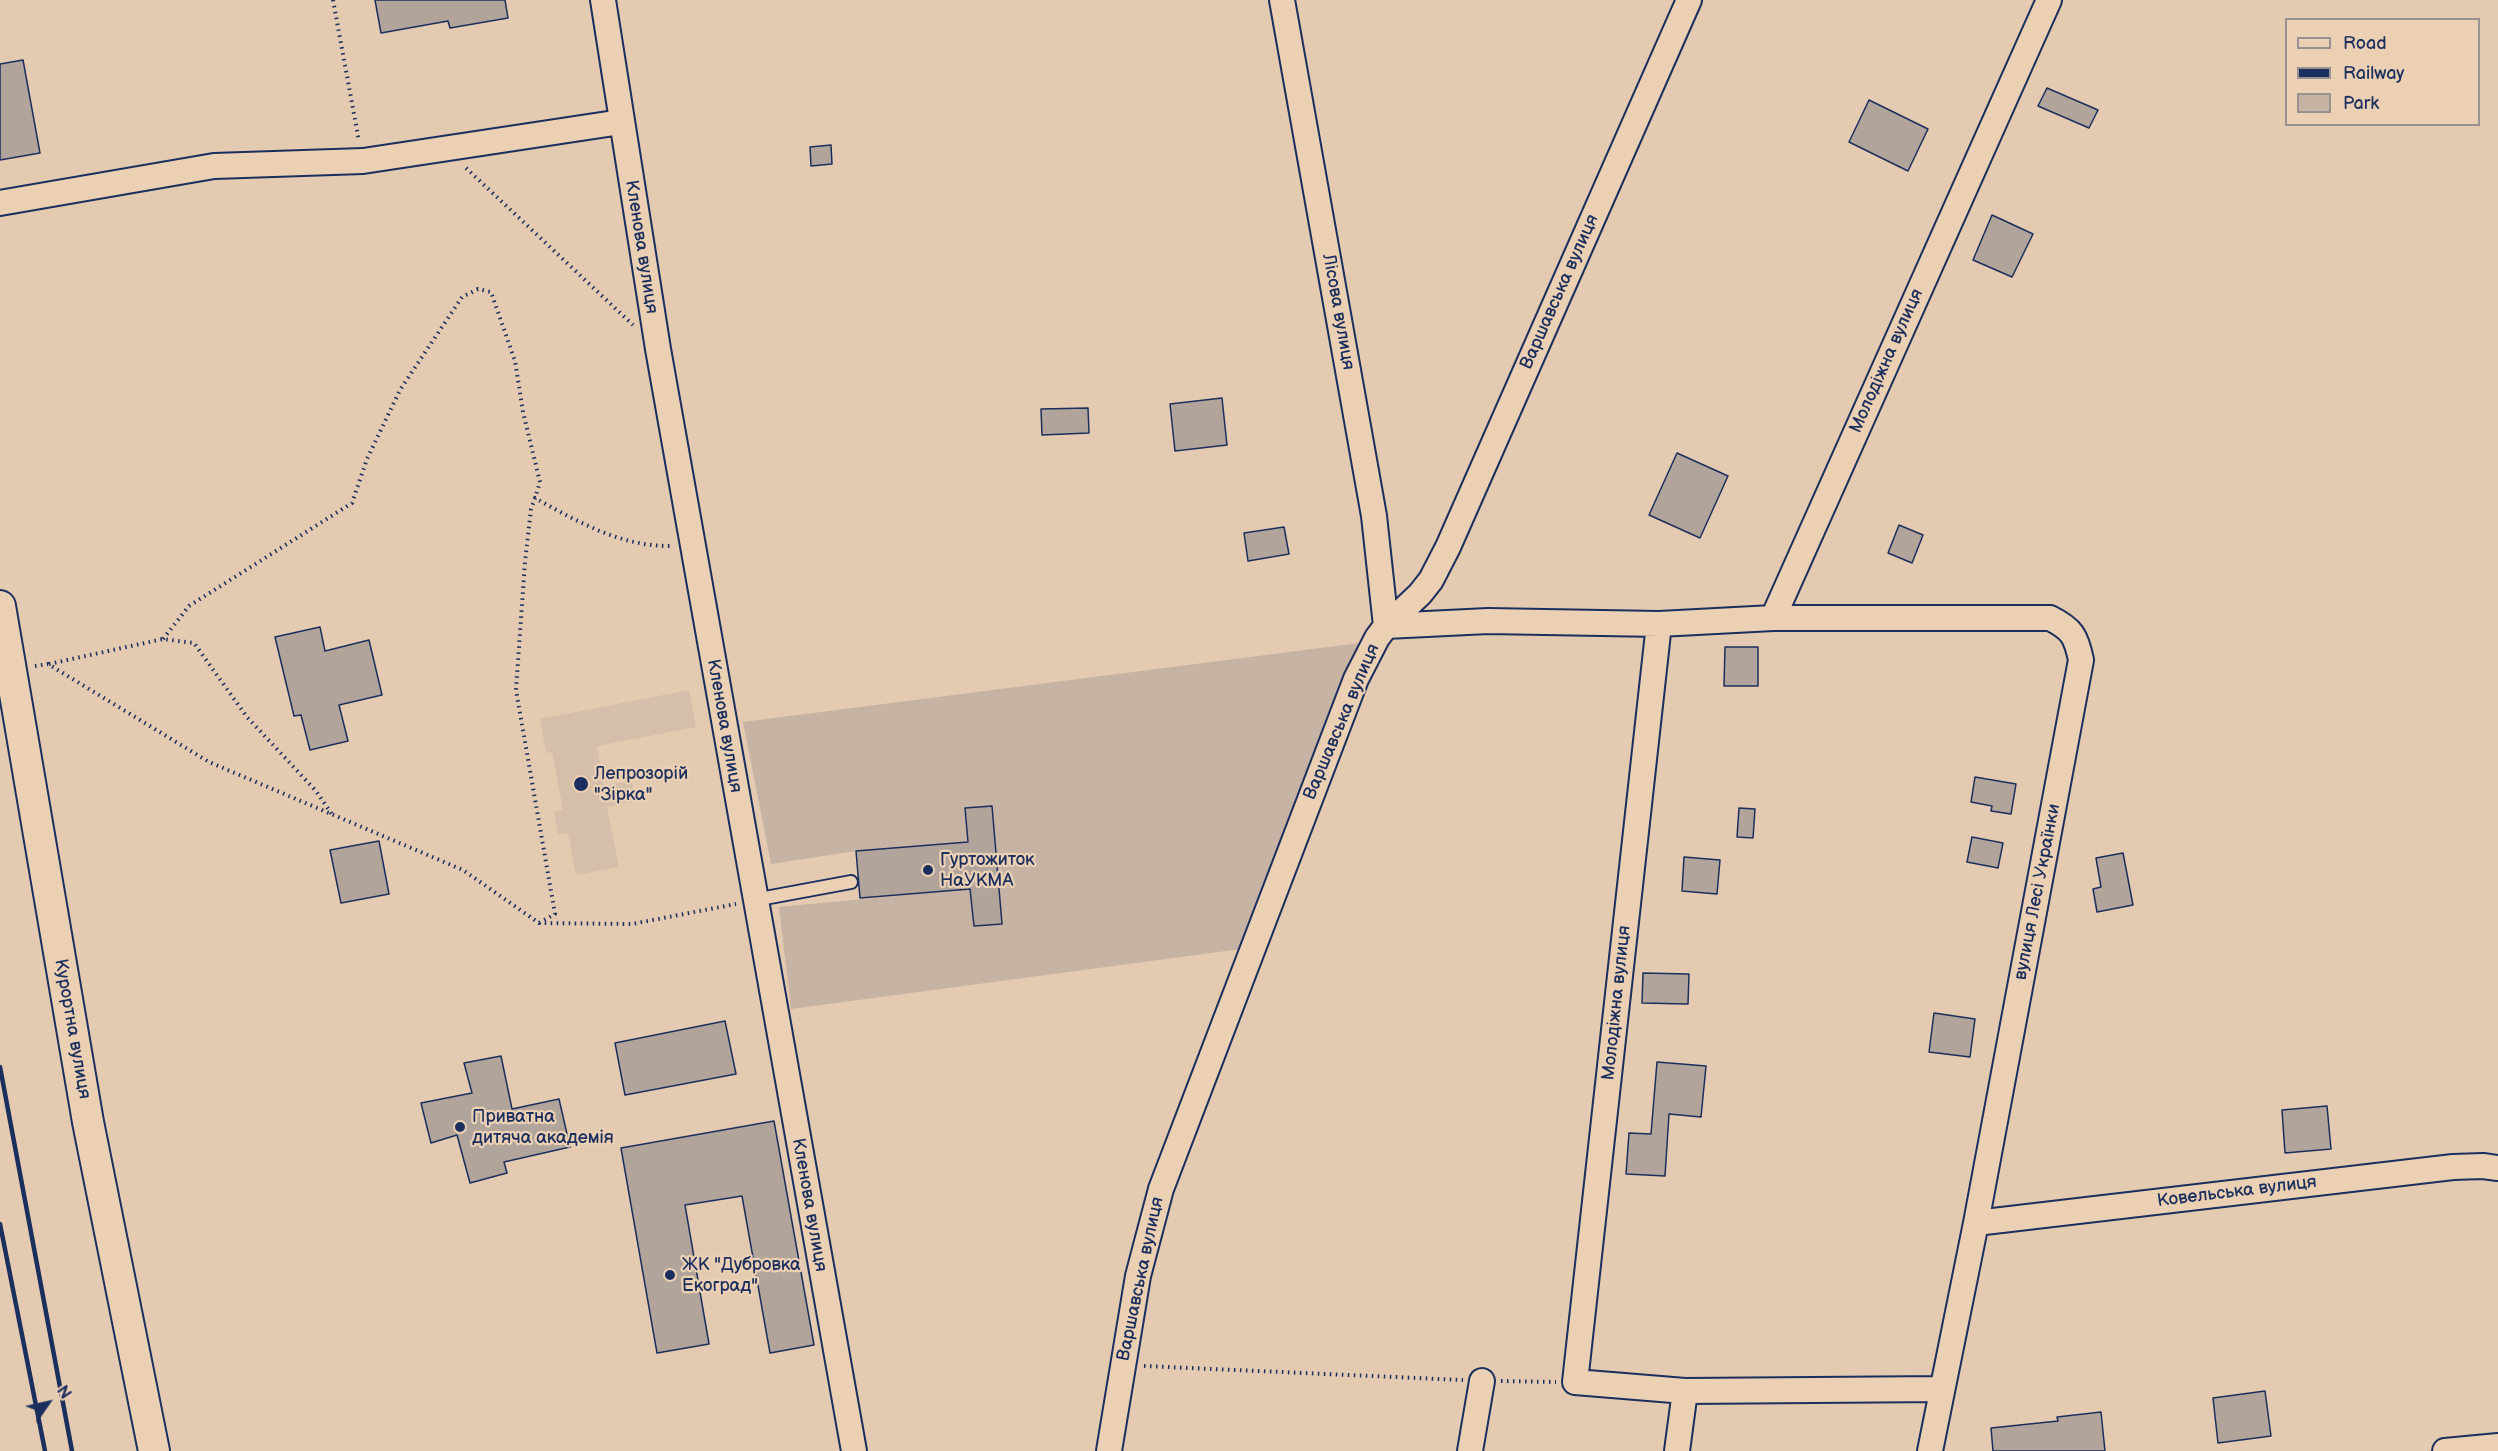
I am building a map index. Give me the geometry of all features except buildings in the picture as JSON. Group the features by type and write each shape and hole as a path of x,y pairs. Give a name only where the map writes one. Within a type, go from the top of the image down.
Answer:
{"street":[{"name":"Кленова вулиця","path":"603,0 658,349 754,900 854,1451"},
{"name":"Лісова вулиця","path":"1282,0 1374,516 1386,626"},
{"name":"Варшавська вулиця","path":"1109,1451 1122,1365 1148,1230 1173,1153 1356,679 1373,645 1386,626 1420,594 1431,580 1448,547 1689,0"},
{"name":"Молодіжна вулиця","path":"1773,618 2049,0"},
{"path":"0,203 214,166 363,161 621,122"},
{"name":"Курортна вулиця","path":"0,606 88,1122 154,1451"},
{"path":"1386,626 1488,621 1659,624 1773,618"},
{"name":"вулиця Лесі Українки","path":"1773,618 2050,618 2067,627 2078,642 2081,660 1976,1223 1930,1451"},
{"name":"Молодіжна вулиця","path":"1575,1382 1659,624"},
{"name":"Ковельська вулиця","path":"1976,1223 2453,1167 2498,1168"},
{"path":"1470,1451 1482,1381"},
{"path":"1575,1382 1685,1391 1942,1389"},
{"path":"1677,1451 1685,1391"},
{"path":"2445,1451 2498,1446"}],"lane":[{"path":"754,900 851,882"}],"path":[{"path":"333,0 363,161"},
{"path":"446,149 658,349"},
{"path":"163,639 189,606 352,503 367,459 400,390 462,297 478,289 491,292 515,361 523,412 540,482 531,509 516,690 555,914 539,923"},
{"path":"536,498 574,519 624,541 663,546 692,545"},
{"path":"11,670 163,639 194,643 247,717 316,791 335,818"},
{"path":"48,664 209,762 335,818 463,870 539,923 632,924 754,900"},
{"path":"1122,1365 1482,1381 1575,1382"}],"shaded area":[{"name":"Лепрозорій \"Зірка\"","path":"689,690 696,727 597,746 604,786 632,781 636,801 607,807 619,867 576,875 568,833 558,834 554,812 563,810 552,752 546,753 540,719"}],"green space":[{"path":"1367,642 1241,949 791,1009 779,907 970,889 974,926 1002,924 992,806 965,808 968,842 856,851 771,864 743,722"}],"railway":[{"path":"0,1067 72,1451"},
{"path":"0,1224 45,1451"}],"place":[{"name":"Лепрозорій \"Зірка\"","path":"581,784"},
{"name":"Гуртожиток НаУКМА","path":"928,870"},
{"name":"Приватна дитяча академiя","path":"460,1127"},
{"name":"ЖК \"Дубровка Екоград\"","path":"670,1275"}]}
